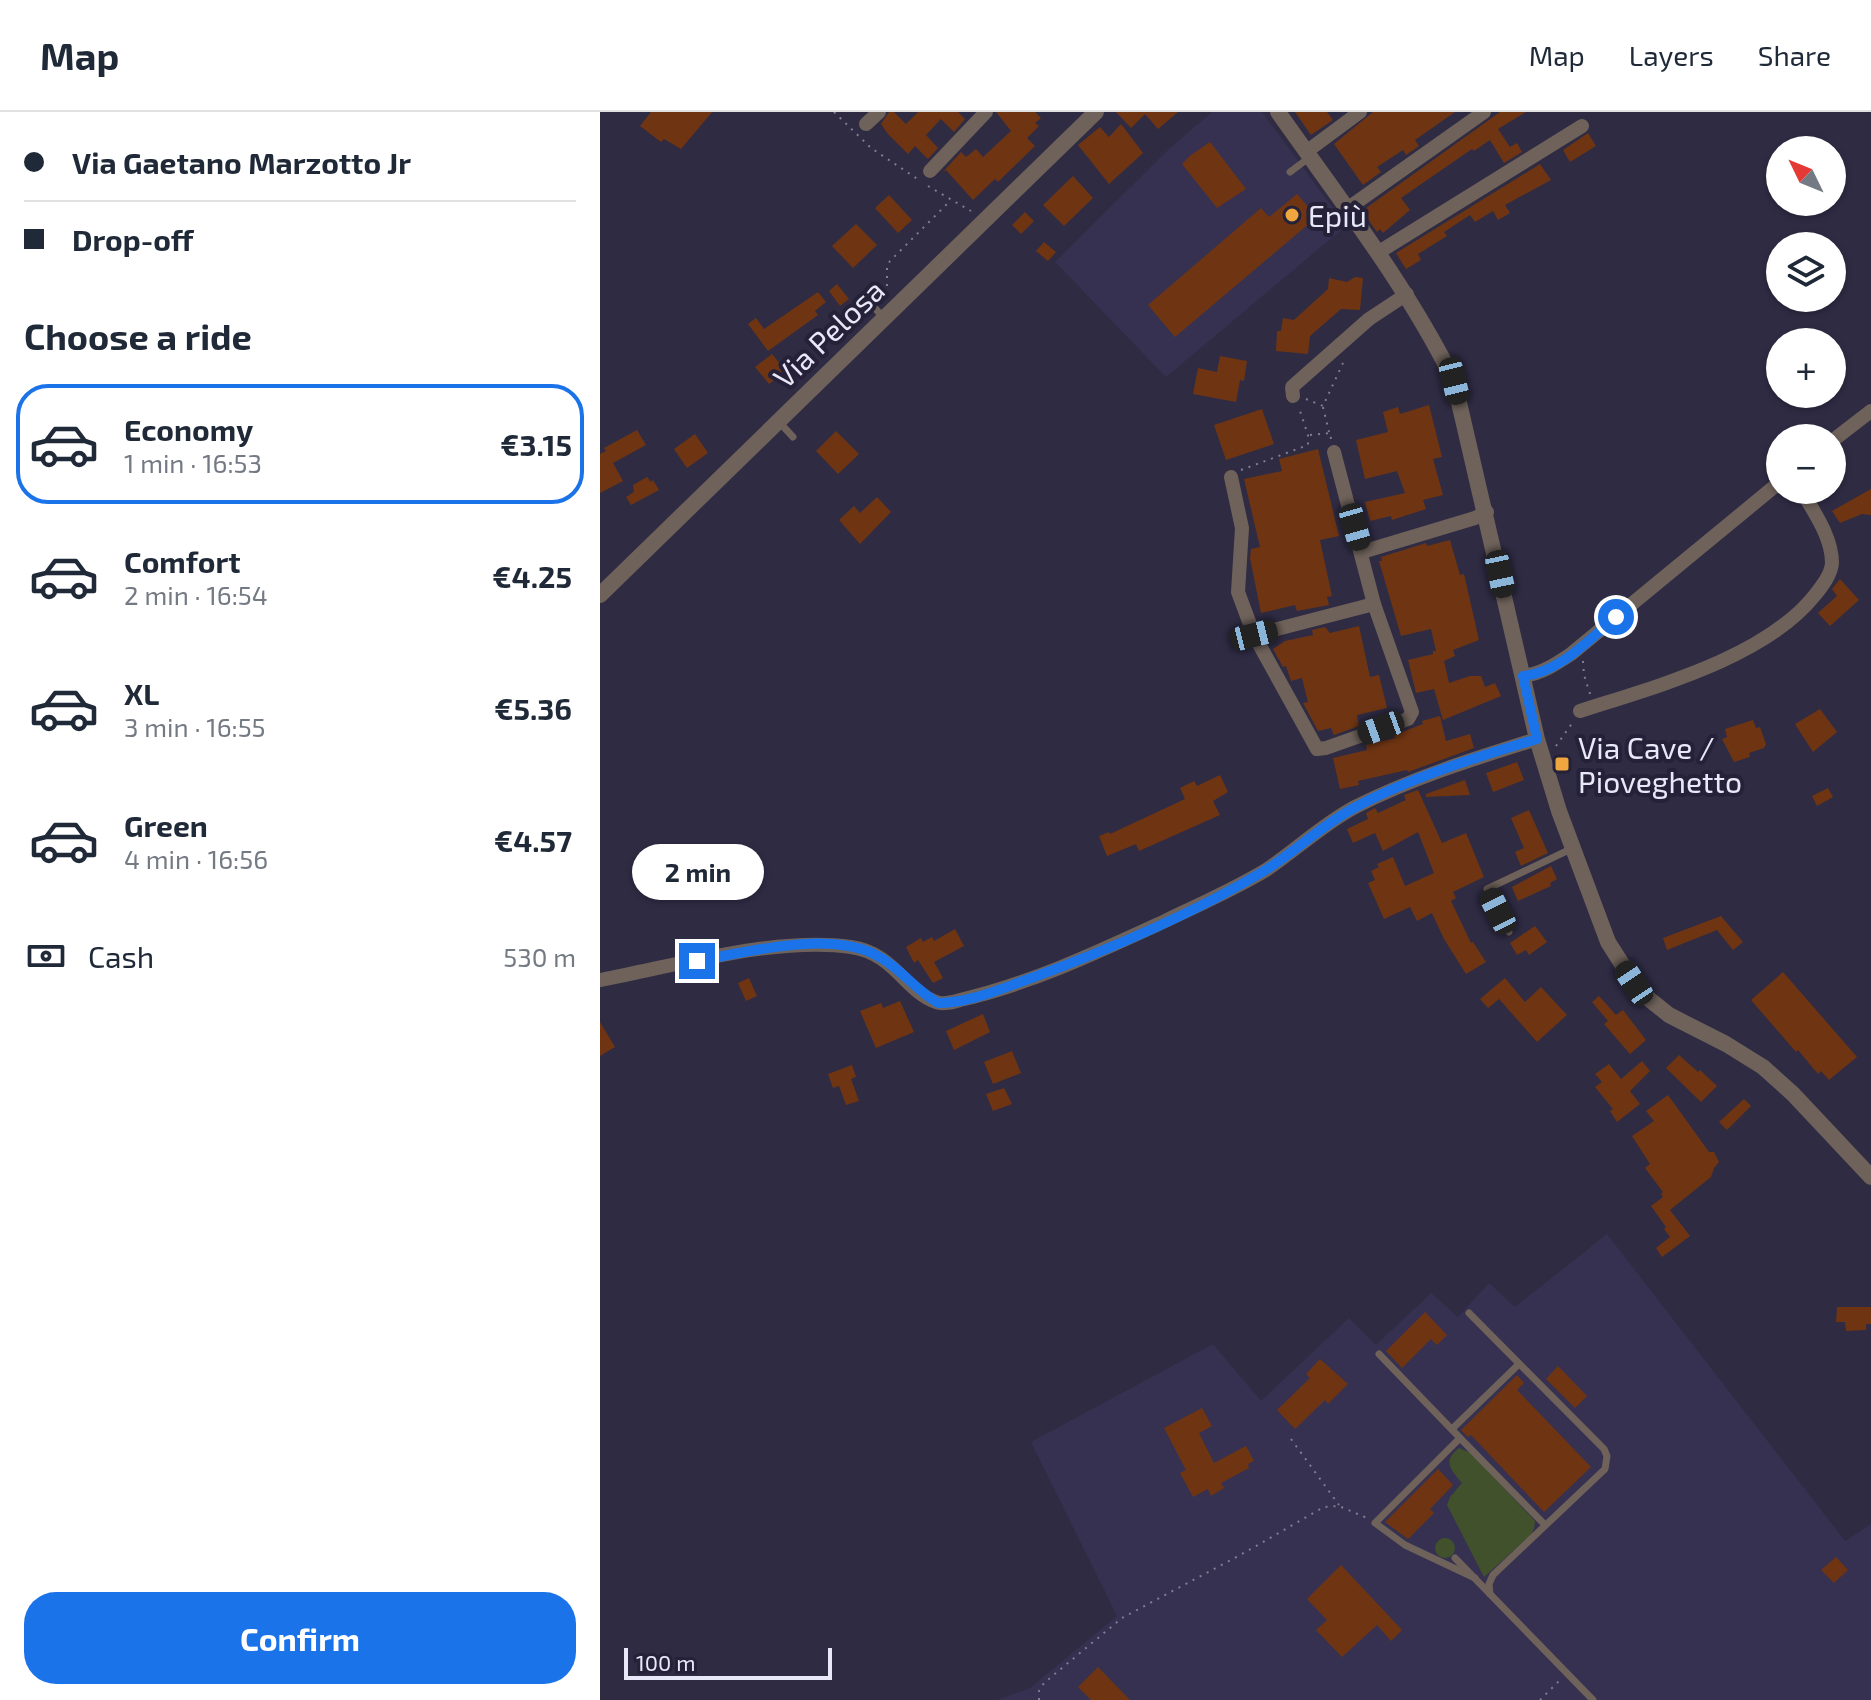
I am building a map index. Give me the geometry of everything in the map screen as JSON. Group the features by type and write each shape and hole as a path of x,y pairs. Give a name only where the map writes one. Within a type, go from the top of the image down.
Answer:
{"street":[{"path":"866,124 879,112"},
{"path":"930,171 986,112"},
{"name":"Via Pelosa","path":"600,595 774,421 1096,112"},
{"path":"1278,112 1407,294 1454,381 1487,512 1537,739 1608,942 1641,991 1669,1015 1763,1067 1793,1094 1871,1177"},
{"path":"1308,155 1360,112"},
{"path":"1347,209 1484,112"},
{"path":"1379,252 1582,126"},
{"path":"1293,396 1292,387 1369,319 1407,294"},
{"path":"1846,430 1871,411"},
{"path":"1231,477 1242,528 1238,592 1254,635 1317,749 1326,748 1408,719 1412,712 1374,604 1334,452"},
{"path":"1523,676 1553,666 1571,654 1766,494"},
{"path":"1587,708 1729,658 1806,606 1825,583 1832,566 1825,532 1809,504"},
{"path":"1362,552 1487,512"},
{"path":"1254,635 1374,604"},
{"path":"600,980 749,951 821,944 855,947 875,955 895,967 912,985 938,1003 993,992 1059,968 1247,881 1354,808 1422,779 1537,739"}],"lane":[{"path":"1290,172 1308,155"},
{"path":"871,304 884,318"},
{"path":"774,421 793,437"},
{"path":"1509,932 1487,889 1573,848"},
{"path":"1469,1313 1604,1449 1607,1456 1605,1469 1493,1575 1489,1584 1490,1594"},
{"path":"1379,1354 1545,1525"},
{"path":"1452,1429 1519,1364"},
{"path":"1460,1438 1375,1523 1405,1545 1475,1578"},
{"path":"1455,1558 1593,1700"}],"path":[{"path":"834,112 871,148 985,220"},
{"path":"1334,452 1323,406 1343,363"},
{"path":"1293,396 1323,406"},
{"path":"1231,477 1232,473 1308,445 1308,435 1293,396"},
{"path":"1308,435 1330,433"},
{"path":"1544,763 1587,708 1584,654 1577,661"},
{"path":"1291,1439 1339,1506"},
{"path":"1039,1700 1039,1691 1044,1683 1122,1618 1324,1507 1339,1506 1375,1523"},
{"path":"1540,1700 1567,1674"}],"shaded area":[{"path":"1212,112 1262,112 1346,226 1166,377 1055,262 1171,147"},
{"path":"1607,1234 1845,1541 1871,1524 1871,1700 997,1700 1030,1688 1117,1616 1031,1442 1213,1344 1261,1401 1349,1318 1376,1345 1431,1293 1458,1317 1489,1283 1515,1307"}],"green space":[{"path":"1459,1448 1471,1453 1535,1521 1530,1536 1484,1577 1447,1505 1462,1483 1450,1466 1451,1457"},
{"path":"1441,1538 1449,1538 1455,1548 1449,1558 1441,1558 1435,1552 1435,1544"}],"building":[{"path":"651,112 712,112 681,149 664,139 661,142 640,126"},
{"path":"889,112 894,112 906,124 918,112 958,112 965,119 954,132 941,119 926,135 938,148 928,159 915,146 908,154 888,134 881,124"},
{"path":"996,112 1035,112 1041,118 1035,123 1039,126 1027,138 1035,146 998,182 995,179 973,200 946,170 942,173 961,152 966,157 976,149 983,157 1011,131"},
{"path":"1116,112 1178,112 1158,129 1145,114 1131,128"},
{"path":"1295,112 1327,112 1333,120 1311,135"},
{"path":"1373,112 1455,112 1415,140 1419,146 1406,155 1403,150 1377,167 1381,172 1363,185 1334,144"},
{"path":"1500,112 1526,112 1498,129 1510,147 1517,143 1522,152 1504,163 1490,140 1474,151 1472,149 1401,198 1410,210 1383,233 1380,229 1377,232 1362,211"},
{"path":"1121,124 1143,153 1109,184 1078,145 1100,127 1109,137"},
{"path":"1588,133 1596,146 1570,162 1563,150"},
{"path":"1210,142 1246,189 1217,208 1182,164"},
{"path":"1540,164 1551,180 1505,205 1510,213 1498,220 1493,211 1475,222 1470,215 1444,232 1447,236 1418,254 1421,260 1406,269 1396,253"},
{"path":"1073,176 1093,198 1064,226 1043,205"},
{"path":"1297,194 1317,217 1175,337 1148,305 1261,208 1269,217"},
{"path":"889,195 912,220 898,233 875,208"},
{"path":"1025,212 1034,221 1021,234 1012,225"},
{"path":"856,224 877,245 853,268 832,246"},
{"path":"1044,242 1056,252 1048,261 1036,251"},
{"path":"1355,277 1363,278 1360,310 1341,309 1310,336 1308,354 1276,351 1277,331 1281,331 1283,318 1294,320 1328,289 1329,278 1347,282"},
{"path":"837,284 849,299 840,306 829,291"},
{"path":"818,292 826,302 815,311 818,315 768,351 748,324 756,318 764,329"},
{"path":"772,354 786,371 769,384 755,367"},
{"path":"1220,356 1247,361 1236,402 1193,394 1198,368 1217,372"},
{"path":"1429,405 1442,457 1433,459 1443,495 1423,500 1426,509 1392,520 1391,516 1370,521 1365,502 1405,493 1397,471 1365,479 1356,440 1388,432 1383,412 1398,407 1400,414"},
{"path":"1262,409 1274,444 1226,460 1214,425"},
{"path":"637,430 646,445 613,463 623,481 600,493 600,454 606,451 604,448"},
{"path":"836,431 859,454 838,474 816,451"},
{"path":"695,434 708,453 687,468 674,449"},
{"path":"1318,449 1339,536 1320,540 1332,596 1327,597 1329,605 1297,611 1295,605 1261,613 1250,558 1251,549 1260,547 1244,479 1282,471 1279,459"},
{"path":"647,477 659,490 631,505 626,497 634,492 633,485"},
{"path":"1871,489 1871,515 1862,514 1840,523 1832,511"},
{"path":"877,497 891,512 860,544 839,520 854,506 860,513"},
{"path":"1450,540 1460,575 1464,574 1479,640 1453,650 1455,656 1444,661 1449,683 1481,676 1485,687 1495,683 1501,696 1443,720 1434,689 1416,693 1408,660 1436,651 1431,629 1401,636 1379,561 1382,561 1381,557 1426,543 1427,546"},
{"path":"1840,579 1859,600 1830,626 1818,613 1837,596 1832,589"},
{"path":"1359,626 1370,677 1379,675 1387,708 1357,715 1359,726 1334,735 1331,728 1318,731 1303,703 1308,702 1302,678 1291,681 1286,666 1283,667 1273,649 1285,641 1313,635 1312,630 1325,627 1330,633"},
{"path":"1820,709 1837,732 1813,752 1795,724"},
{"path":"1440,716 1446,741 1470,734 1474,748 1408,772 1358,781 1359,785 1340,789 1333,758 1367,750 1366,745 1395,738 1394,735 1423,724 1422,721"},
{"path":"1753,720 1756,728 1760,727 1766,744 1764,748 1749,753 1750,757 1734,762 1722,739 1727,737 1725,729"},
{"path":"1517,762 1524,780 1493,792 1486,773"},
{"path":"1220,775 1228,792 1213,801 1220,815 1139,851 1136,844 1107,856 1099,836 1110,834 1185,799 1180,788 1194,781 1197,786"},
{"path":"1465,780 1470,795 1426,797 1426,794"},
{"path":"1828,788 1833,797 1817,806 1812,796"},
{"path":"1418,790 1442,843 1466,833 1484,877 1453,892 1456,898 1451,901 1471,943 1486,962 1466,974 1432,913 1417,921 1410,907 1384,919 1368,883 1375,880 1371,871 1379,867 1377,864 1393,857 1405,886 1434,873 1418,832 1383,851 1375,833 1353,843 1347,829 1368,819 1366,813 1375,808 1378,813 1406,800 1404,795"},
{"path":"1529,810 1548,853 1521,866 1515,852 1524,848 1511,818"},
{"path":"1551,866 1557,879 1550,883 1551,886 1518,901 1512,887"},
{"path":"1721,916 1743,942 1733,950 1717,930 1667,950 1663,938"},
{"path":"1535,926 1547,942 1529,955 1526,950 1517,955 1510,943"},
{"path":"955,929 964,946 934,962 943,978 933,983 918,960 914,963 906,947 921,938 923,942 932,937 934,941"},
{"path":"1783,972 1857,1057 1829,1080 1821,1071 1818,1074 1798,1050 1796,1052 1751,1000"},
{"path":"749,978 757,996 746,1001 738,983"},
{"path":"1505,978 1525,1002 1541,987 1567,1015 1537,1042 1499,999 1488,1008 1480,999"},
{"path":"1599,996 1616,1015 1623,1010 1646,1040 1630,1054 1604,1024 1608,1021 1592,1002"},
{"path":"900,1001 914,1032 876,1048 860,1011 881,1003 883,1008"},
{"path":"983,1014 990,1032 954,1050 946,1031"},
{"path":"600,1022 615,1047 600,1056"},
{"path":"1012,1051 1021,1073 993,1084 984,1062"},
{"path":"1679,1055 1717,1086 1701,1102 1666,1068"},
{"path":"1642,1061 1650,1071 1630,1091 1640,1104 1617,1122 1610,1111 1613,1109 1595,1087 1602,1082 1595,1074 1609,1064 1621,1079"},
{"path":"852,1065 856,1077 851,1079 859,1101 846,1105 839,1086 833,1088 828,1074"},
{"path":"1004,1088 1012,1104 993,1111 986,1094"},
{"path":"1668,1095 1719,1162 1711,1177 1670,1210 1690,1236 1662,1257 1656,1248 1670,1237 1651,1206 1663,1197 1663,1192 1645,1168 1650,1164 1632,1136 1654,1121 1646,1111"},
{"path":"1744,1099 1751,1106 1727,1130 1719,1122"},
{"path":"1837,1307 1871,1307 1871,1324 1866,1324 1866,1330 1846,1331 1845,1322 1836,1322"},
{"path":"1425,1312 1447,1335 1437,1345 1431,1339 1402,1368 1386,1351"},
{"path":"1320,1359 1348,1384 1328,1404 1325,1400 1295,1429 1277,1410 1310,1378 1306,1374"},
{"path":"1558,1366 1587,1396 1575,1408 1546,1379"},
{"path":"1517,1375 1524,1383 1517,1390 1591,1467 1544,1512 1471,1435 1468,1437 1461,1430"},
{"path":"1202,1408 1212,1426 1199,1433 1214,1463 1246,1446 1254,1461 1248,1464 1249,1468 1221,1483 1224,1488 1211,1496 1208,1489 1193,1497 1180,1473 1186,1470 1164,1428"},
{"path":"1438,1469 1453,1485 1430,1509 1434,1513 1408,1539 1385,1522"},
{"path":"1836,1557 1848,1570 1834,1583 1821,1570"},
{"path":"1341,1565 1402,1630 1391,1641 1377,1625 1342,1657 1316,1630 1327,1620 1307,1599"},
{"path":"1098,1667 1130,1700 1091,1700 1078,1687"}],"place":[{"name":"Epiù","path":"1292,215"},
{"name":"Via Cave / Pioveghetto","path":"1562,764"}],"route":[{"path":"697,961 749,951 821,944 855,947 895,967 912,985 938,1003 993,992 1059,968 1236,887 1354,808 1422,779 1537,739 1523,676 1553,666 1616,617"}]}
